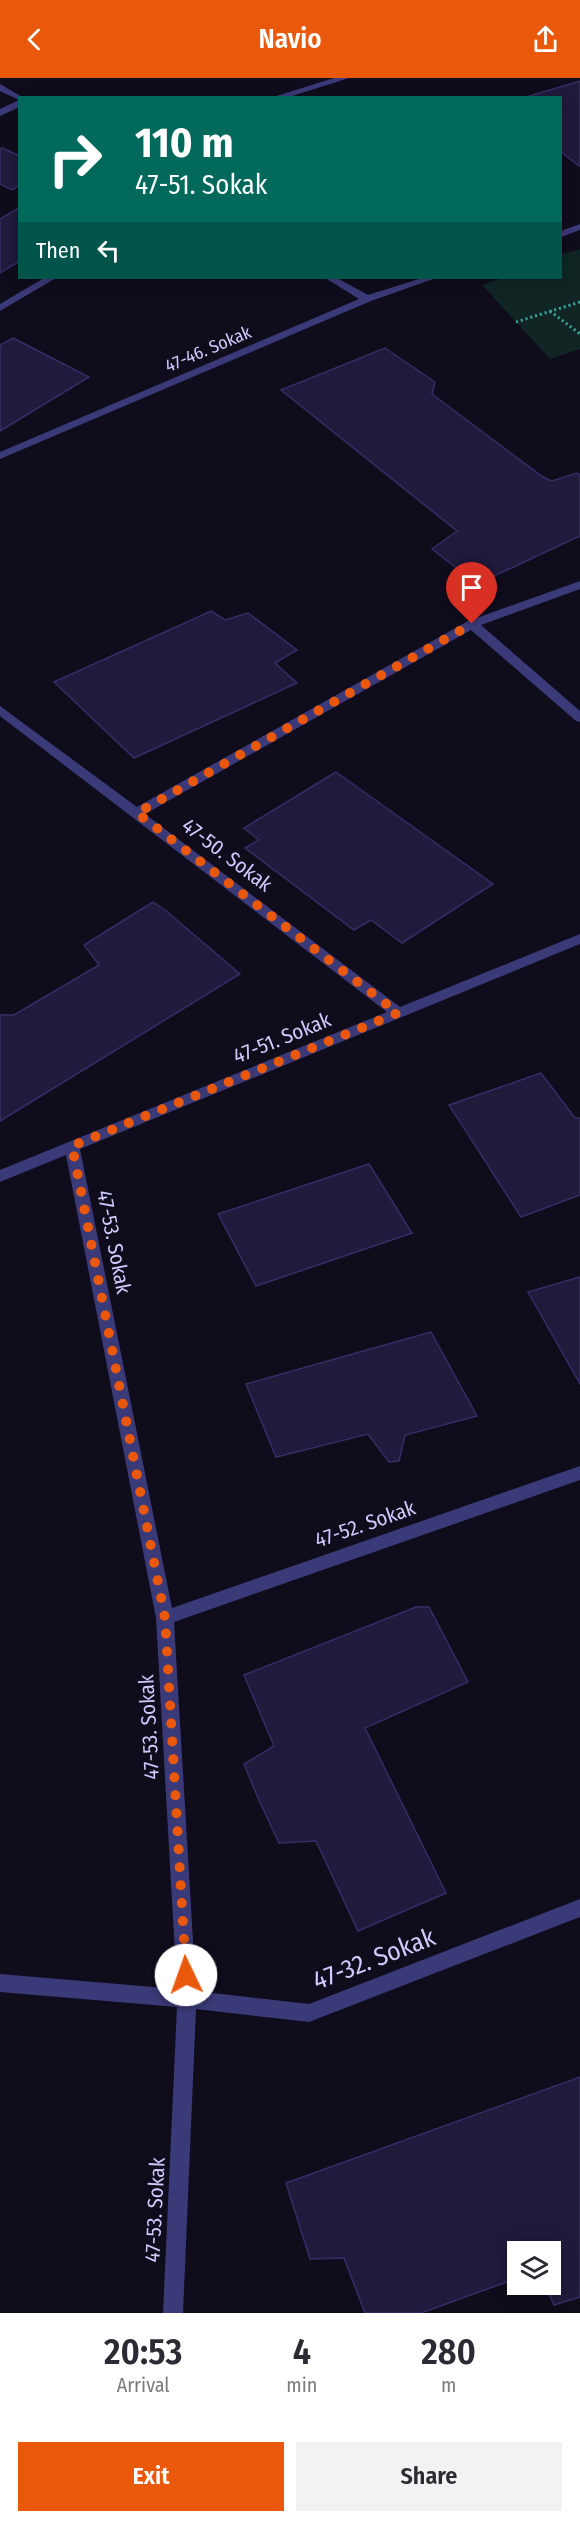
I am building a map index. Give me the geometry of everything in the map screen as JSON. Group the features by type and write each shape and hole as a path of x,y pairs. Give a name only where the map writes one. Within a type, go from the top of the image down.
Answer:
{"street":[{"path":"281,96 344,78"},
{"path":"0,87 18,97"},
{"path":"0,113 18,104"},
{"path":"562,234 580,228"},
{"path":"0,308 49,279"},
{"path":"332,279 367,299"},
{"name":"47-46. Sokak","path":"0,456 367,299 428,279"},
{"path":"137,813 472,624 580,585"},
{"path":"472,624 580,718"},
{"name":"47-50. Sokak","path":"0,710 398,1013"},
{"name":"47-51. Sokak","path":"0,1176 398,1013 578,943"},
{"name":"47-53. Sokak","path":"72,1146 165,1618 187,1999 173,2313"},
{"name":"47-52. Sokak","path":"165,1618 580,1473"},
{"name":"47-32. Sokak","path":"0,1983 187,1999 309,2013 580,1908"}],"path":[{"path":"516,322 580,302"},
{"path":"550,311 580,334"}],"green space":[{"path":"580,249 580,349 550,359 482,285 498,279 562,279 562,254"}],"building":[{"path":"580,81 579,166 562,153 562,96 530,96"},
{"path":"0,149 18,155 18,186 12,190 0,184"},
{"path":"18,208 18,262 0,273 0,219"},
{"path":"13,338 89,377 0,431 0,345"},
{"path":"385,348 435,382 432,394 543,477 552,481 577,473 580,475 580,536 477,584 432,549 457,531 281,390"},
{"path":"211,611 225,620 248,613 297,650 275,663 297,683 134,758 54,682"},
{"path":"336,772 493,884 402,943 371,920 354,930 245,848 259,840 244,828"},
{"path":"153,902 240,974 0,1121 0,1015 14,1015 99,965 84,945"},
{"path":"541,1073 575,1118 580,1118 580,1195 521,1217 449,1105"},
{"path":"369,1164 412,1233 256,1286 218,1214"},
{"path":"580,1277 580,1384 528,1292"},
{"path":"431,1332 477,1416 405,1435 399,1461 389,1462 368,1434 276,1457 246,1384"},
{"path":"416,1607 429,1607 468,1682 365,1728 446,1893 358,1931 316,1841 279,1843 258,1798 244,1764 274,1746 244,1675"},
{"path":"580,2077 580,2297 554,2305 550,2295 561,2295 561,2241 507,2241 507,2282 421,2313 365,2313 344,2258 310,2259 286,2183"}],"route":[{"path":"186,1975 165,1618 72,1146 398,1013 137,813 472,624"}]}
